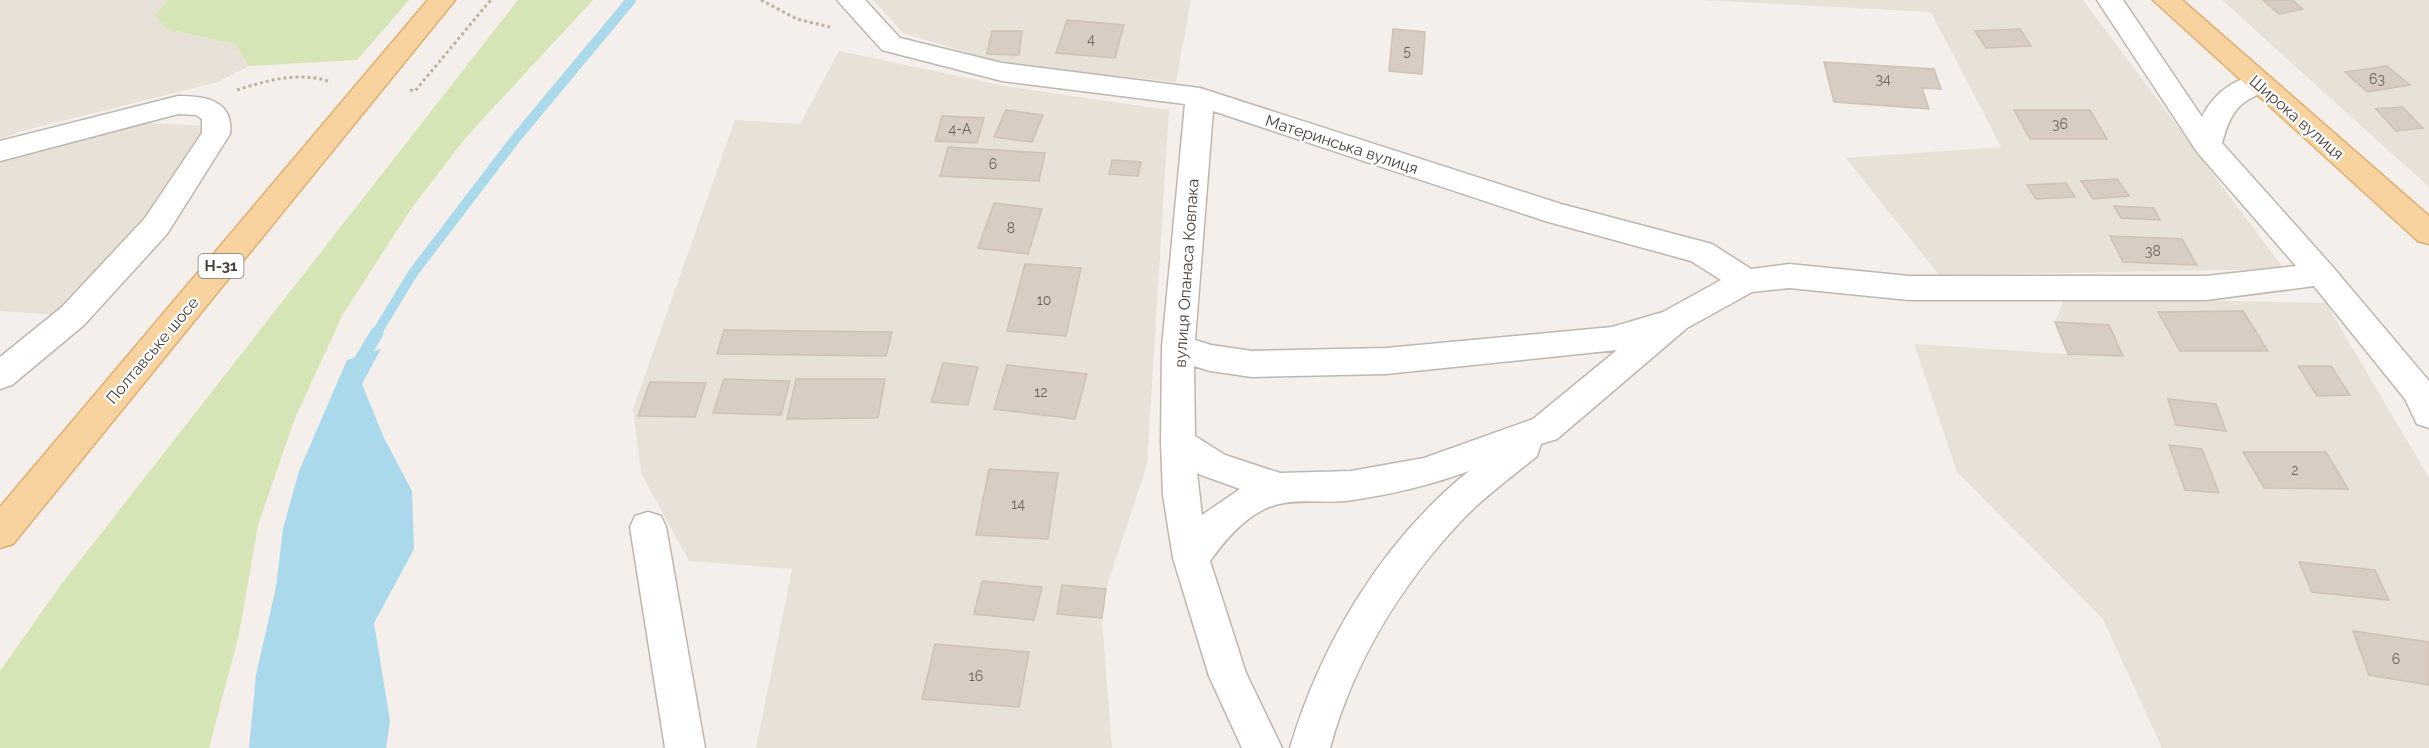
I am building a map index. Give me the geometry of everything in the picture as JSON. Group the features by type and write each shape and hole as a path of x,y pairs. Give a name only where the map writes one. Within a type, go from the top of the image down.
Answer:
{"main road":[{"name":"Полтавське шосе","path":"0,533 442,0"},
{"name":"Широка вулиця","path":"2166,0 2429,233"}],"street":[{"path":"850,0 891,44 1002,72 1200,98"},
{"path":"2110,0 2207,145 2321,274 2425,398"},
{"path":"2207,145 2217,110 2240,90 2259,84"},
{"name":"Материнська вулиця","path":"1200,98 1566,216 1701,252 1746,281"},
{"name":"вулиця Опанаса Ковпака","path":"1200,98 1178,347 1178,443 1181,495 1191,558 1228,676 1262,748"},
{"path":"0,151 178,105 194,105 206,109 215,115 218,124 216,134 156,226 73,316 0,376"},
{"path":"1310,748 1316,723 1350,645 1400,568 1452,507 1676,320 1746,281 1789,276 1909,288 2206,288 2321,274"},
{"path":"1178,347 1210,358 1252,364 1386,361 1612,339 1676,320"},
{"path":"1178,443 1213,465 1280,488 1351,486 1425,472 1545,429"},
{"path":"1191,558 1217,523 1245,503 1280,488"},
{"path":"648,527 685,748"}],"path":[{"path":"415,91 489,2 494,0"},
{"path":"194,105 268,80 314,76 329,81"}],"shaded area":[{"path":"0,0 168,0 155,15 166,29 235,44 249,66 218,82 22,131 0,139"},
{"path":"873,0 1191,0 1176,82 1009,65 903,33"},
{"path":"1703,0 2083,0 2284,269 1939,275 1846,158 2001,147 1931,12"},
{"path":"2222,0 2429,0 2429,187 2380,143"},
{"path":"839,51 1010,87 1169,110 1147,465 1106,589 1102,618 1112,748 756,748 792,569 689,561 641,473 633,409 735,120 800,124"},
{"path":"146,123 207,126 175,198 73,316 0,311 0,159"},
{"path":"2065,297 2326,303 2429,478 2429,748 2162,748 2103,619 1957,472 1914,344 2068,354 2055,322"}],"green space":[{"path":"168,0 409,0 357,60 249,66 235,44 166,29 155,15"},
{"path":"518,0 593,0 467,136 411,209 343,314 295,418 258,525 239,634 209,748 0,748 0,671 60,586"}],"water":[{"path":"381,349 362,384 384,438 412,491 414,549 374,623 390,721 386,748 249,748 256,675 276,587 283,529 299,471 347,360"}],"building":[{"path":"2263,0 2292,0 2303,9 2279,14"},
{"path":"1067,20 1124,25 1115,58 1056,53"},
{"path":"1393,29 1425,32 1422,74 1389,71"},
{"path":"2020,29 2031,46 1986,48 1975,31"},
{"path":"992,31 1022,31 1019,55 987,54"},
{"path":"1824,62 1934,69 1941,89 1922,88 1929,109 1834,102"},
{"path":"2387,66 2410,85 2367,92 2345,72"},
{"path":"2402,107 2423,128 2396,131 2376,109"},
{"path":"1006,110 1043,115 1032,142 994,137"},
{"path":"2014,110 2090,110 2107,139 2030,139"},
{"path":"942,116 984,118 977,143 935,141"},
{"path":"948,147 1045,153 1039,181 940,176"},
{"path":"1112,160 1141,162 1138,176 1109,174"},
{"path":"2117,179 2129,196 2093,199 2081,181"},
{"path":"2066,183 2075,197 2036,199 2027,185"},
{"path":"994,203 1042,209 1028,254 978,248"},
{"path":"2114,206 2154,208 2160,220 2121,218"},
{"path":"2110,236 2182,239 2197,265 2123,262"},
{"path":"1025,264 1081,268 1066,336 1007,331"},
{"path":"2243,311 2268,351 2180,351 2158,312"},
{"path":"2055,322 2109,325 2123,356 2068,354"},
{"path":"724,330 892,332 886,356 717,354"},
{"path":"943,363 978,367 968,405 931,402"},
{"path":"1007,365 1087,374 1075,419 994,409"},
{"path":"2298,366 2331,366 2350,395 2317,396"},
{"path":"724,379 790,381 781,415 713,413"},
{"path":"796,379 885,379 878,418 787,419"},
{"path":"650,382 706,383 695,417 638,416"},
{"path":"2168,399 2216,404 2226,431 2176,425"},
{"path":"2169,445 2202,449 2219,493 2185,490"},
{"path":"2243,452 2326,452 2348,489 2264,488"},
{"path":"989,469 1058,473 1048,539 976,535"},
{"path":"2299,562 2375,570 2389,600 2312,592"},
{"path":"982,581 1042,587 1034,620 974,614"},
{"path":"1062,585 1106,589 1102,618 1057,614"},
{"path":"2353,631 2429,642 2429,685 2369,675"},
{"path":"935,644 1029,652 1019,707 922,699"}],"waterway":[{"path":"376,334 413,273 516,138 631,0"},
{"path":"355,369 377,333"}]}
